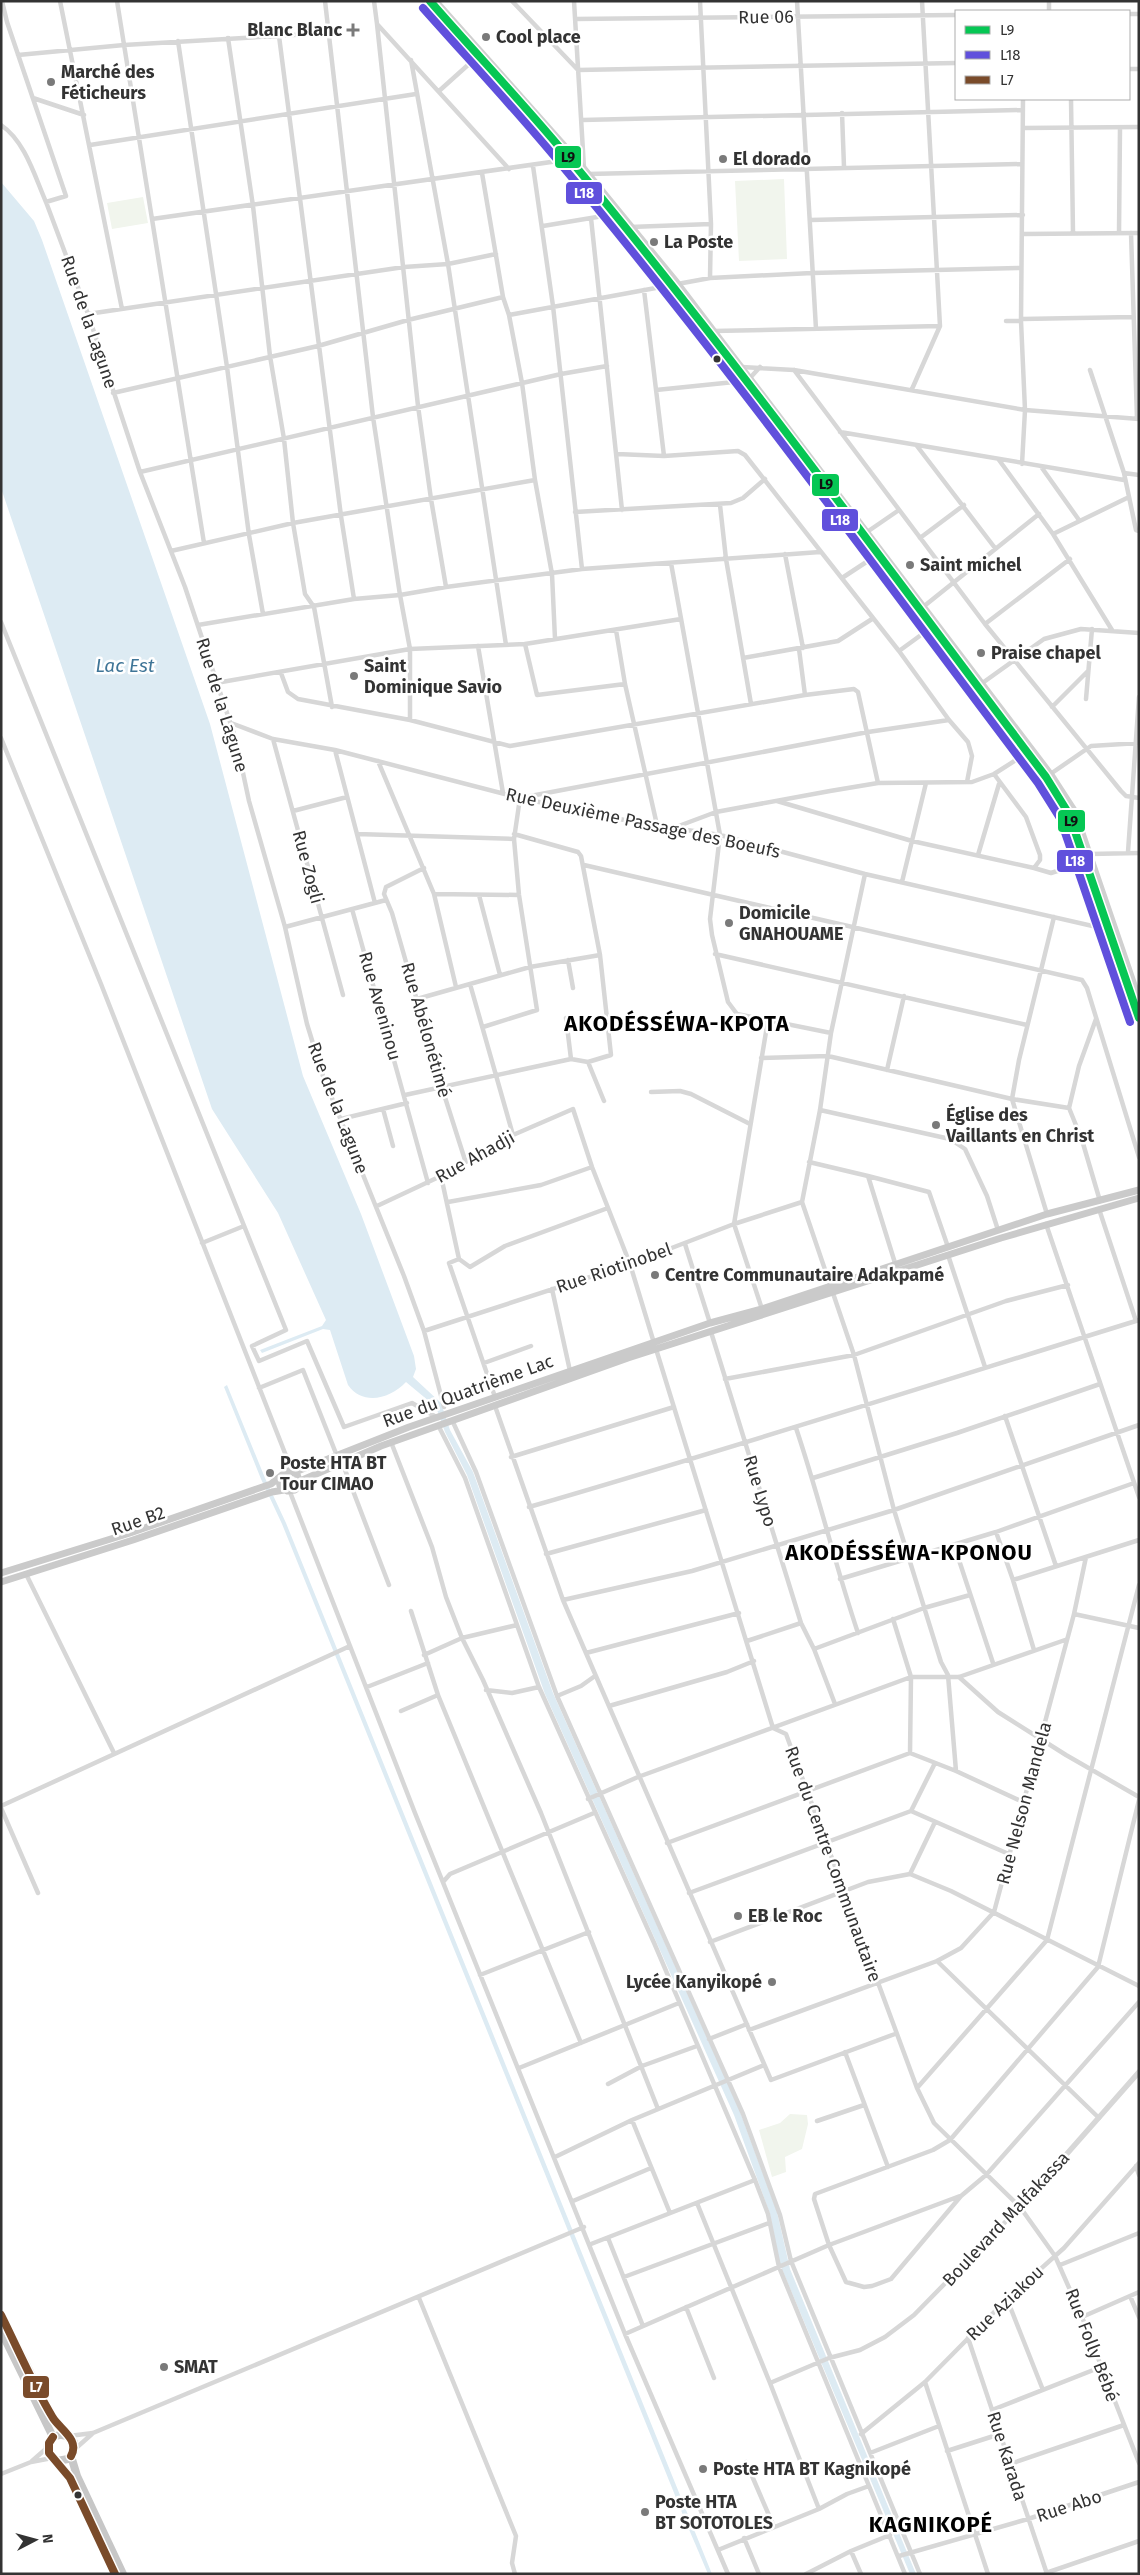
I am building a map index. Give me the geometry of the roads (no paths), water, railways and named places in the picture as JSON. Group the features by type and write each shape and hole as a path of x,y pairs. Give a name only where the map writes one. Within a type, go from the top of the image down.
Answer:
{"highway":[{"path":"1,2314 52,2416 68,2436 77,2476 123,2574"},
{"path":"1,2331 53,2437"},
{"path":"68,2436 59,2434 53,2437 48,2447 54,2459 70,2478 115,2574"},
{"path":"54,2459 65,2461 73,2453"}],"main road":[{"path":"430,1 585,172 628,227 668,284 709,330 737,366 750,378 1048,775 1069,814 1139,998"},
{"path":"436,1 482,58"},
{"path":"585,172 615,214 677,282 709,330"},
{"path":"737,366 744,381 877,555 922,608 932,627 980,685 1027,753 1072,803 1090,854 1139,1019"},
{"path":"655,1346 710,1323 762,1309 895,1263 948,1251 1046,1224 1139,1190"},
{"path":"655,1346 711,1332 832,1293 948,1251 998,1230 1047,1214 1139,1198"},
{"name":"Rue du Quatrième Lac","path":"294,1471 339,1459 390,1442 495,1397 570,1371 655,1346"},
{"name":"Rue du Quatrième Lac","path":"300,1481 339,1459 438,1422 452,1420 495,1406 627,1355"},
{"path":"294,1471 300,1481 297,1489 287,1491 280,1486 279,1478 284,1472 294,1471"},
{"name":"Rue B2","path":"1,1573 130,1533 271,1484 279,1478"},
{"name":"Rue B2","path":"1,1582 133,1540 272,1492 287,1491"}],"street":[{"path":"2,1 7,22 66,196 46,202"},
{"path":"60,1 122,309"},
{"path":"117,1 204,543"},
{"path":"325,1 373,417 410,649 410,720"},
{"path":"374,1 418,406 430,499 446,586"},
{"path":"512,1 578,70 955,63"},
{"path":"574,1 585,172 1022,164"},
{"path":"700,1 711,224 710,278"},
{"path":"797,1 816,330"},
{"path":"912,389 940,326 930,112 922,1"},
{"path":"1,14 7,22"},
{"name":"Rue 06","path":"575,20 955,15"},
{"path":"378,24 509,169"},
{"path":"18,55 178,41 328,33"},
{"path":"279,36 318,346 354,599"},
{"path":"228,38 254,206 270,356 284,439 305,594 314,607 332,707"},
{"path":"178,41 227,367 249,535 263,614"},
{"path":"439,91 482,58"},
{"path":"411,60 431,180 448,264 453,310 498,582 506,646"},
{"path":"90,144 416,94"},
{"path":"33,98 84,115"},
{"path":"1022,464 1025,410 1021,268 1023,234 1023,100"},
{"path":"1070,100 1073,233"},
{"path":"582,120 1023,110"},
{"path":"842,113 844,167"},
{"name":"Rue de la Lagune","path":"1,125 12,134 20,146 46,202 88,314 140,472 198,625 231,723 250,801 285,927 307,1024 322,1076 377,1206 424,1331 444,1407"},
{"path":"1023,128 1139,127"},
{"path":"1120,128 1120,233"},
{"path":"152,219 254,206 573,159"},
{"path":"534,166 554,306 582,569"},
{"path":"482,173 504,297 510,315 522,383 552,574 555,639"},
{"path":"542,226 615,214"},
{"path":"810,220 1023,215"},
{"path":"591,218 598,299 622,510"},
{"path":"628,227 711,224"},
{"path":"737,366 794,370 1025,410 1138,418 1131,233"},
{"path":"1023,234 1139,233"},
{"path":"88,314 310,280 404,267 448,264 496,254"},
{"path":"510,315 677,282 710,278 812,273 1021,268"},
{"path":"644,290 664,456"},
{"path":"113,393 318,346 408,320 504,297"},
{"path":"1006,321 1133,317"},
{"path":"709,330 816,330 940,326"},
{"path":"140,472 418,406 561,374 607,366"},
{"path":"656,390 744,381 750,378 760,367"},
{"path":"794,370 1014,661 1123,794 1139,798"},
{"path":"1090,370 1124,473 1127,498 1136,530 1139,531"},
{"path":"840,432 1042,468 1124,480"},
{"path":"917,445 995,548"},
{"path":"617,454 664,456 738,451 746,454 899,652 948,720 968,742 972,756 967,782"},
{"path":"999,460 1070,559 1112,630"},
{"path":"1042,468 1079,520"},
{"path":"1124,473 1139,474"},
{"path":"576,512 720,505 743,498 765,479"},
{"path":"171,551 249,535 294,523 536,480"},
{"path":"1053,534 1127,498"},
{"path":"720,505 726,559 751,704"},
{"path":"920,538 964,505"},
{"path":"867,532 899,510"},
{"path":"922,608 1039,514"},
{"path":"198,625 354,599 400,595 446,586 498,582 582,569 820,552"},
{"path":"785,554 801,649 805,695"},
{"path":"842,578 877,555"},
{"path":"985,624 1070,559"},
{"path":"671,563 720,835 710,919 715,954 732,1010 737,1014 831,1033"},
{"path":"216,683 324,666 410,649 525,644 681,619"},
{"path":"743,658 801,649 841,640 872,619"},
{"path":"1,622 286,1330 252,1346 259,1361 307,1341 344,1427 412,1403 438,1422 465,1478 539,1687 680,2003 697,2046 716,2085 755,2180 769,2223 779,2267 905,2574"},
{"path":"899,652 932,627"},
{"path":"1086,699 1092,629"},
{"path":"980,685 1044,639 1092,629 1139,633"},
{"path":"616,630 625,684 647,774 657,825"},
{"path":"525,644 537,695 625,684"},
{"path":"478,646 503,793"},
{"path":"1052,707 1088,671"},
{"path":"281,673 288,692 294,698 332,707 410,720 514,746 805,695 857,690 878,783"},
{"path":"1128,852 1139,697"},
{"path":"483,1027 538,1010 519,894 514,837 520,798 868,732 948,720"},
{"name":"Rue Deuxième Passage des Boeufs","path":"231,723 273,739 336,750 520,798 657,825 720,835 865,874 1112,931"},
{"path":"1,738 105,993 259,1388 294,1471"},
{"name":"Rue Zogli","path":"273,739 343,994"},
{"path":"1048,775 1086,749 1097,745 1137,743"},
{"path":"336,750 375,904"},
{"path":"674,828 716,812 878,783 967,782 982,780 1027,753"},
{"path":"378,762 434,894 456,987"},
{"path":"994,774 999,784 1026,817 1038,845 1040,860 1034,868"},
{"path":"902,882 926,783"},
{"path":"978,855 999,784"},
{"path":"293,811 347,798"},
{"path":"777,801 912,841 1051,873 1086,862"},
{"path":"357,834 514,837 578,852 584,865 600,955 611,1055 588,1062 571,1060 405,1095"},
{"path":"1090,854 1139,853"},
{"path":"584,865 1082,980 1087,988 1139,1157"},
{"path":"285,927 386,900 384,890 386,887 424,868"},
{"path":"865,874 831,1033 820,1110 802,1202 854,1356 894,1510 924,1608 948,1676 956,1771"},
{"path":"434,894 519,894"},
{"path":"479,895 500,975"},
{"name":"Rue Abélonétimé","path":"386,900 465,1160"},
{"name":"Rue Aveninou","path":"352,909 428,1182"},
{"path":"1047,1214 1012,1099 1027,1025 1054,917"},
{"path":"715,954 842,981 1027,1025"},
{"path":"417,999 530,967 600,955"},
{"path":"568,960 573,988"},
{"path":"470,984 513,1134"},
{"path":"886,1070 904,996"},
{"path":"566,1018 571,1060"},
{"path":"529,1507 746,1444 985,1366 1137,1321 1100,1205 1082,1140 1069,1108 1078,1066 1096,1019"},
{"path":"762,1309 734,1224 768,1020"},
{"path":"761,1058 828,1056 1012,1099 1069,1108"},
{"path":"588,1062 604,1101"},
{"path":"650,1092 680,1091 691,1094 750,1124"},
{"path":"341,1120 407,1103"},
{"path":"383,1109 393,1146"},
{"name":"Rue Ahadji","path":"377,1206 441,1176 465,1160 513,1134 573,1109"},
{"name":"Rue du Centre Communautaire","path":"573,1109 592,1167 630,1264 754,1661 773,1728 786,1734 808,1790 895,2034 917,2088 934,2123 1020,2207"},
{"path":"820,1110 950,1139 960,1145 965,1149 987,1196 998,1230"},
{"path":"809,1162 929,1192 985,1366"},
{"path":"448,1202 526,1189 592,1167"},
{"path":"441,1176 459,1259 470,1267 505,1246 608,1208"},
{"path":"868,1176 895,1263"},
{"name":"Rue Riotinobel","path":"424,1331 630,1264 734,1224 802,1202"},
{"path":"1046,1224 1138,1495"},
{"path":"202,1243 244,1226"},
{"path":"685,1244 710,1323"},
{"path":"459,1259 449,1264 495,1397"},
{"path":"725,1379 854,1356 1006,1301 1068,1285"},
{"path":"552,1289 570,1371"},
{"name":"Rue Lypo","path":"711,1332 801,1623 814,1649 835,1704"},
{"path":"484,1363 531,1346"},
{"path":"259,1388 303,1370 388,1585"},
{"path":"813,1478 881,1458 1100,1384"},
{"path":"495,1406 511,1457 563,1600 638,1777 771,2080 895,2034"},
{"path":"511,1457 674,1407"},
{"path":"1005,1416 1020,1466 1056,1566"},
{"path":"452,1420 476,1472 557,1696 728,2079 780,2215 791,2262 829,2358 920,2574"},
{"path":"563,1600 675,1575 894,1510 1139,1425"},
{"path":"796,1428 813,1478 840,1579 858,1632"},
{"path":"390,1442 432,1547 446,1597 462,1638 548,1832 658,2109"},
{"path":"840,1579 996,1532 1134,1483"},
{"path":"287,1491 367,1687 480,1975 591,2244 625,2334 728,2574"},
{"path":"546,1554 706,1510"},
{"path":"996,1532 1034,1650"},
{"path":"1013,1580 1139,1540"},
{"path":"954,1545 993,1663"},
{"name":"Rue Nelson Mandela","path":"749,2030 937,1961 961,1948 994,1912 1025,1804 1074,1614 1086,1557"},
{"path":"26,1574 114,1753"},
{"path":"917,2088 1046,1940 1139,1584"},
{"path":"814,1649 924,1608 970,1595"},
{"path":"411,1611 438,1695 492,1824 501,1853 512,1872 581,2043"},
{"path":"586,1653 739,1613"},
{"path":"1074,1614 1139,1628"},
{"path":"893,1619 911,1677 910,1753"},
{"path":"747,1641 801,1623"},
{"path":"424,1654 462,1638 517,1625"},
{"path":"588,1799 638,1777 911,1677 959,1677 993,1663 1066,1640"},
{"path":"38,1893 1,1807 114,1753 350,1646"},
{"path":"609,1706 726,1672 754,1661"},
{"path":"367,1687 428,1663"},
{"path":"557,1696 581,1686 595,1676"},
{"path":"959,1677 998,1712 1041,1740 1139,1798 1098,1967 950,2140 933,2150 815,2194 814,2199 829,2246 846,2282 864,2287 882,2284 891,2279 909,2260 961,2196 986,2174 1139,2002"},
{"path":"486,1690 512,1693 539,1687"},
{"path":"401,1711 438,1695"},
{"path":"667,1842 910,1753 956,1771 1025,1804"},
{"path":"910,1811 935,1763"},
{"path":"689,1893 910,1811 1011,1855"},
{"path":"443,1882 450,1874 594,1813"},
{"path":"910,1874 936,1822"},
{"path":"710,1942 883,1877 910,1874 928,1880 994,1912 1098,1967 1139,1986"},
{"path":"480,1975 589,1932"},
{"path":"937,1961 1099,2118"},
{"path":"519,2068 680,2003"},
{"path":"710,2039 747,2024"},
{"path":"608,2084 642,2066 697,2046"},
{"path":"845,2052 888,2168"},
{"path":"555,2157 632,2120 764,2065"},
{"name":"Boulevard Malfakassa","path":"770,2383 818,2362 860,2350 885,2337 914,2315 1020,2207 1139,2072"},
{"path":"817,2121 864,2105"},
{"path":"632,2120 670,2213"},
{"path":"1137,2165 1139,2175"},
{"name":"Rue Aziakou","path":"862,2434 925,2382 1007,2299 1055,2256 1137,2165"},
{"path":"573,2201 651,2168"},
{"path":"591,2244 755,2180"},
{"path":"625,2334 829,2246 961,2196"},
{"path":"696,2203 729,2288 770,2383 819,2509"},
{"name":"Rue Folly Bébé","path":"1020,2207 1060,2265 1139,2463"},
{"path":"624,2277 769,2223"},
{"path":"68,2436 93,2433 419,2298 584,2227"},
{"path":"1060,2265 1139,2233"},
{"path":"608,2238 643,2326"},
{"path":"1082,2317 1139,2292"},
{"path":"1130,2296 1139,2317"},
{"path":"419,2298 516,2536 512,2563 515,2574"},
{"path":"1007,2299 1043,2390"},
{"path":"686,2307 714,2378"},
{"name":"Rue Karada","path":"968,2338 1046,2573"},
{"path":"992,2410 1101,2367"},
{"path":"925,2382 988,2574"},
{"path":"1010,2464 1124,2425"},
{"path":"870,2453 939,2426"},
{"path":"73,2453 93,2433"},
{"path":"948,2452 1000,2434"},
{"path":"31,2462 48,2447"},
{"path":"1,2474 31,2462 54,2459"},
{"path":"746,2462 774,2527"},
{"name":"Rue Abo","path":"899,2556 1028,2519 1139,2482"},
{"path":"718,2550 819,2509 846,2494 869,2486"},
{"path":"806,2574 851,2551 890,2535"},
{"path":"744,2538 759,2574"},
{"path":"1046,2573 1139,2541"},
{"path":"851,2551 861,2574"}],"water":[{"name":"Lac Est","path":"1,182 34,221 42,240 210,724 303,1076 361,1214 414,1356 416,1369 413,1377 441,1403 450,1430 473,1472 553,1693 739,2109 777,2212 790,2269 916,2574 910,2574 779,2262 770,2214 734,2115 545,1694 467,1475 445,1432 436,1407 406,1382 392,1393 377,1398 361,1396 354,1392 348,1385 330,1330 323,1329 262,1353 260,1350 322,1326 326,1320 278,1213 212,1109 1,488"},
{"path":"227,1385 265,1478 286,1523 712,2574 708,2574 685,2520 282,1524 261,1479 224,1387"}],"place":[{"name":"Blanc Blanc","path":"353,30"},
{"name":"Cool place","path":"486,37"},
{"name":"Marché des Féticheurs","path":"51,82"},
{"name":"El dorado","path":"723,159"},
{"name":"La Poste","path":"654,242"},
{"name":"Saint michel","path":"910,565"},
{"name":"Praise chapel","path":"981,653"},
{"name":"Saint Dominique Savio","path":"354,676"},
{"name":"Domicile GNAHOUAME","path":"729,923"},
{"name":"Église des Vaillants en Christ","path":"936,1125"},
{"name":"Centre Communautaire Adakpamé","path":"655,1275"},
{"name":"Poste HTA BT Tour CIMAO","path":"270,1473"},
{"name":"EB le Roc","path":"738,1916"},
{"name":"Lycée Kanyikopé","path":"772,1982"},
{"name":"SMAT","path":"164,2367"},
{"name":"Poste HTA BT Kagnikopé","path":"703,2469"},
{"name":"Poste HTA BT SOTOTOLES","path":"645,2512"}],"district":[{"name":"AKODÉSSÉWA-KPOTA","path":"677,1023"},
{"name":"AKODÉSSÉWA-KPONOU","path":"909,1552"},
{"name":"KAGNIKOPÉ","path":"931,2524"}]}
